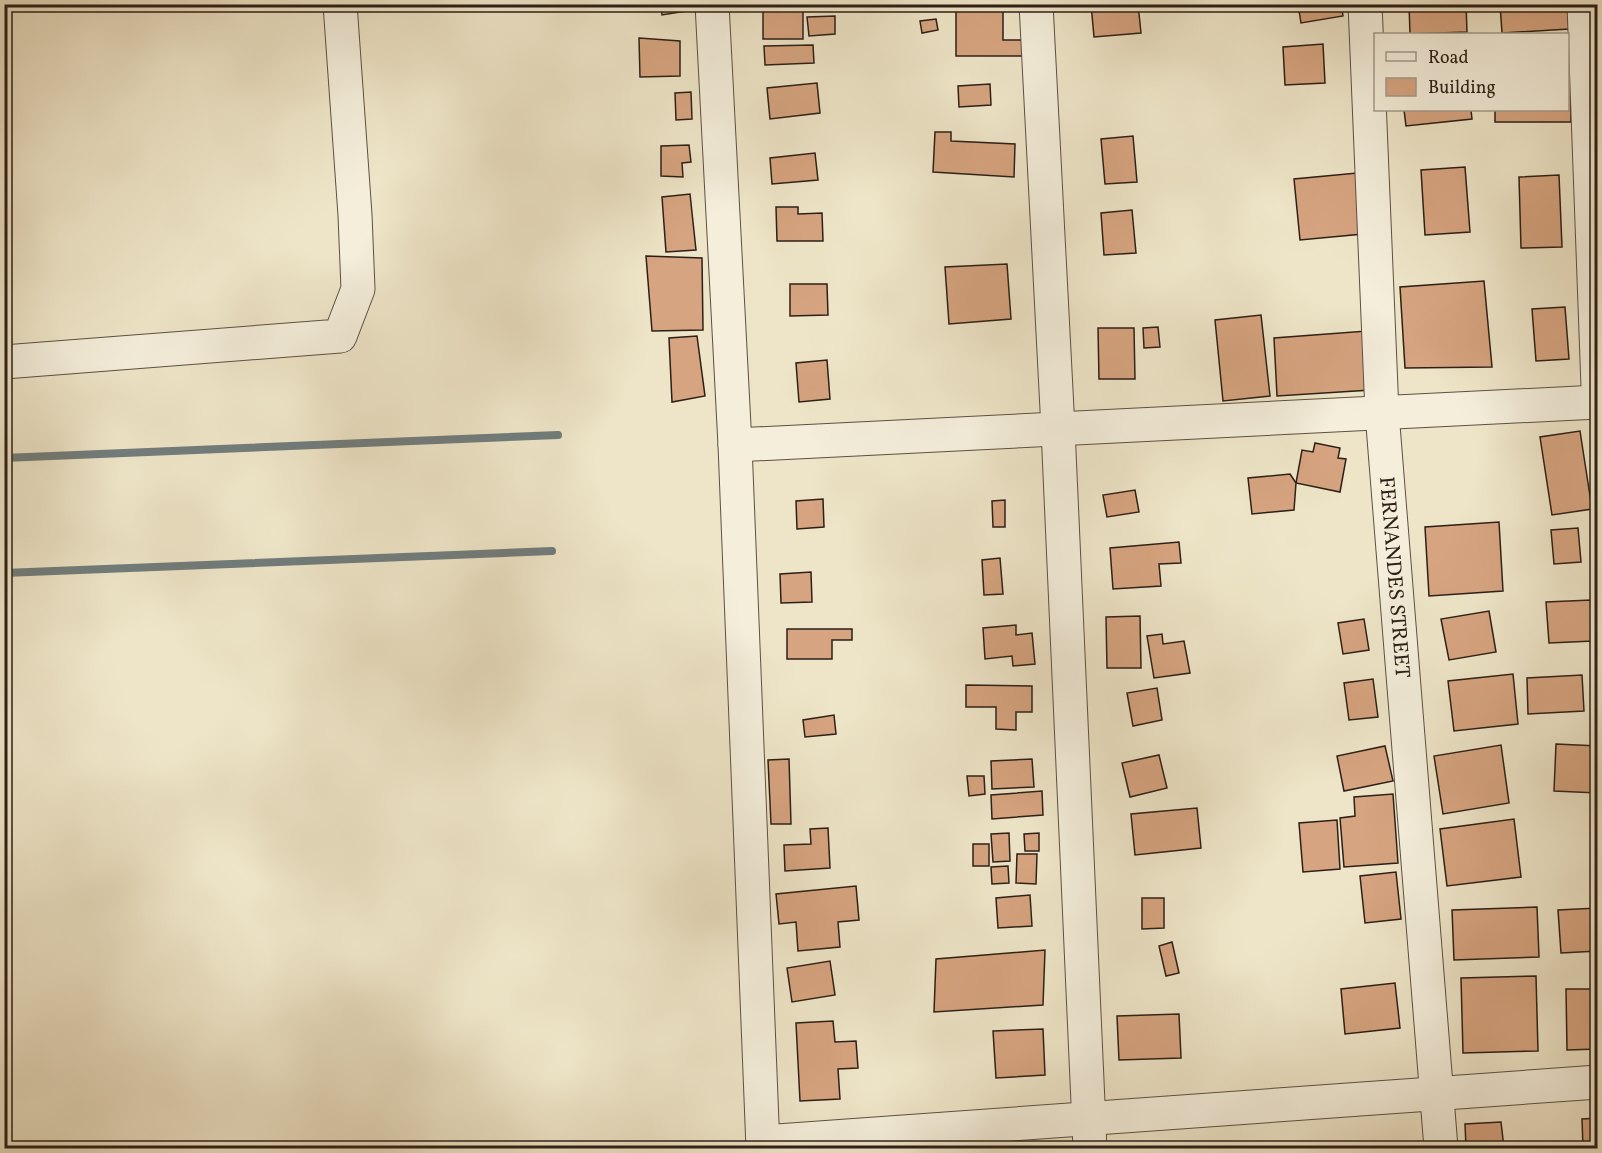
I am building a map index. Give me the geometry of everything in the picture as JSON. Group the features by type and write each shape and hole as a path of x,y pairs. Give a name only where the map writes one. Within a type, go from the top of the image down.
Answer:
{"street":[{"path":"4,362 340,336 358,289 355,216 339,4"},
{"path":"712,4 735,445 763,1145 1089,1133 1438,1093 1598,1082"},
{"path":"1036,4 1058,429 1089,1133"},
{"name":"FERNANDES STREET","path":"1365,4 1382,413 1441,1149"},
{"path":"1584,4 1598,387"},
{"path":"735,445 1598,402"}],"building":[{"path":"661,4 692,4 692,10 662,15"},
{"path":"1091,4 1138,4 1141,33 1094,37"},
{"path":"1298,4 1341,4 1343,16 1301,23"},
{"path":"1409,4 1466,4 1467,32 1410,33"},
{"path":"1500,4 1567,4 1569,29 1502,33"},
{"path":"763,5 803,5 803,39 763,39"},
{"path":"956,6 1003,7 1003,40 1029,40 1029,56 956,56"},
{"path":"835,16 835,34 809,36 807,17"},
{"path":"936,19 938,30 922,33 920,21"},
{"path":"639,38 680,41 680,76 640,77"},
{"path":"1323,44 1325,83 1285,85 1283,47"},
{"path":"813,45 814,63 765,65 764,46"},
{"path":"1569,60 1571,60 1571,122 1495,122 1495,111 1569,111"},
{"path":"817,83 820,113 770,119 767,88"},
{"path":"990,84 991,105 959,107 958,86"},
{"path":"691,92 692,119 676,120 675,93"},
{"path":"1404,111 1471,111 1472,119 1406,126"},
{"path":"935,132 951,132 951,141 1015,144 1014,177 933,172"},
{"path":"1133,136 1137,182 1105,184 1101,139"},
{"path":"689,145 691,162 682,163 683,177 661,176 661,146"},
{"path":"815,153 818,180 772,184 770,158"},
{"path":"1465,167 1470,232 1425,235 1421,170"},
{"path":"1357,173 1363,234 1300,240 1294,179"},
{"path":"1559,175 1562,247 1521,248 1519,177"},
{"path":"690,194 696,250 666,252 662,197"},
{"path":"776,207 798,207 798,214 822,213 823,241 777,241"},
{"path":"1132,210 1136,253 1104,255 1101,213"},
{"path":"646,256 702,258 703,330 652,331"},
{"path":"1007,264 1011,319 949,324 945,267"},
{"path":"1484,281 1492,367 1405,368 1400,287"},
{"path":"790,284 827,284 828,315 790,316"},
{"path":"1565,307 1569,359 1536,361 1532,309"},
{"path":"1261,315 1270,396 1223,401 1215,320"},
{"path":"1158,327 1160,347 1144,348 1143,328"},
{"path":"1098,328 1134,328 1135,379 1099,379"},
{"path":"1367,331 1371,390 1277,396 1274,338"},
{"path":"697,336 705,396 672,402 669,338"},
{"path":"827,360 830,399 799,402 796,363"},
{"path":"1580,431 1592,509 1552,515 1540,437"},
{"path":"1315,443 1340,448 1338,458 1346,459 1340,492 1296,483 1302,450 1313,452"},
{"path":"1290,474 1296,483 1294,510 1252,514 1248,478"},
{"path":"1135,490 1139,512 1107,517 1103,495"},
{"path":"823,499 824,527 797,529 796,501"},
{"path":"1005,500 1005,527 993,527 992,501"},
{"path":"1499,522 1503,591 1429,596 1425,527"},
{"path":"1578,528 1581,562 1554,564 1551,530"},
{"path":"1179,542 1181,563 1159,564 1161,586 1113,589 1110,548"},
{"path":"1000,558 1003,594 984,595 982,560"},
{"path":"811,572 812,602 781,603 780,574"},
{"path":"1591,600 1593,641 1549,643 1546,602"},
{"path":"1489,611 1496,652 1449,660 1441,619"},
{"path":"1140,616 1141,668 1107,668 1106,617"},
{"path":"1364,619 1369,650 1343,654 1338,623"},
{"path":"1016,625 1016,635 1032,633 1035,664 1013,666 1012,656 985,659 983,628"},
{"path":"787,629 852,629 852,640 832,640 832,659 787,659"},
{"path":"1162,634 1163,644 1184,641 1190,673 1154,678 1147,636"},
{"path":"1513,674 1518,724 1454,731 1448,681"},
{"path":"1582,675 1584,711 1528,714 1527,678"},
{"path":"1373,679 1378,717 1349,720 1344,683"},
{"path":"966,685 1032,686 1032,712 1016,712 1016,730 996,729 996,707 966,707"},
{"path":"1157,688 1162,720 1133,726 1127,693"},
{"path":"834,715 836,734 805,737 803,720"},
{"path":"1556,744 1598,746 1598,793 1554,791"},
{"path":"1501,745 1509,803 1443,814 1434,756"},
{"path":"1385,746 1393,781 1344,791 1337,756"},
{"path":"1159,755 1167,788 1130,797 1122,763"},
{"path":"789,759 791,824 771,824 768,760"},
{"path":"1032,759 1034,787 992,789 991,761"},
{"path":"967,776 984,776 985,794 969,796"},
{"path":"1042,791 1043,815 992,819 991,795"},
{"path":"1393,794 1398,863 1344,867 1340,818 1355,816 1354,797"},
{"path":"1197,808 1201,848 1135,855 1131,814"},
{"path":"1514,819 1521,877 1447,886 1440,829"},
{"path":"1337,820 1340,869 1303,872 1299,823"},
{"path":"828,828 830,868 785,871 784,845 811,844 810,829"},
{"path":"1009,833 1010,861 993,862 991,834"},
{"path":"1039,833 1039,851 1025,851 1024,834"},
{"path":"973,844 989,844 989,866 973,866"},
{"path":"1017,854 1037,854 1036,884 1016,883"},
{"path":"1008,866 1009,883 992,884 991,867"},
{"path":"1396,872 1401,919 1365,923 1360,876"},
{"path":"856,886 859,920 838,922 840,947 798,951 796,922 779,924 776,894"},
{"path":"1030,895 1032,926 998,928 996,898"},
{"path":"1142,898 1164,898 1164,928 1142,929"},
{"path":"1537,907 1539,957 1454,960 1452,910"},
{"path":"1598,908 1598,951 1561,953 1558,910"},
{"path":"1172,942 1179,973 1166,976 1159,946"},
{"path":"1045,950 1043,1005 934,1012 936,959"},
{"path":"830,961 835,995 792,1002 787,968"},
{"path":"1536,976 1538,1051 1463,1053 1461,978"},
{"path":"1395,983 1400,1028 1345,1034 1341,989"},
{"path":"1566,989 1598,989 1598,1049 1567,1050"},
{"path":"1179,1014 1181,1058 1119,1060 1117,1016"},
{"path":"833,1021 835,1042 856,1041 858,1068 838,1069 840,1099 800,1101 796,1023"},
{"path":"1043,1029 1045,1075 996,1078 993,1031"},
{"path":"1598,1118 1598,1148 1583,1148 1582,1119"},
{"path":"1501,1122 1504,1148 1461,1148 1466,1147 1465,1124"}],"waterway":[{"path":"4,458 558,435"},
{"path":"4,573 552,551"}]}
